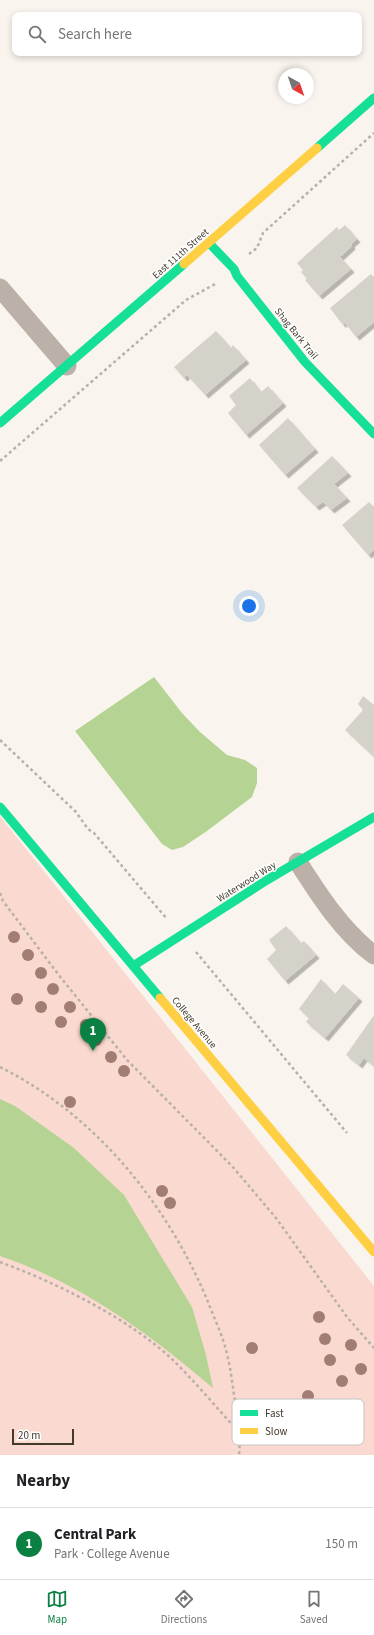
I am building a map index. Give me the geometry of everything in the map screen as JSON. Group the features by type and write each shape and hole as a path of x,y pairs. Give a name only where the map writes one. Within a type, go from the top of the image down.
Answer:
{"main road":[{"name":"East 111th Street","path":"0,423 374,98"},
{"name":"Shag Bark Trail","path":"209,242 234,269 237,276 305,362 374,434"},
{"name":"College Avenue","path":"0,807 374,1252"},
{"name":"Waterwood Way","path":"133,966 267,880 374,817"}],"street":[{"path":"0,288 67,366"},
{"path":"298,862 323,900 346,928 374,955"}],"path":[{"path":"0,461 186,300 216,284 234,269 257,248 263,233 374,133"},
{"path":"0,893 3,901 58,974 127,1060 242,1177 276,1218 347,1317 374,1348"},
{"path":"0,1067 52,1100 93,1133 141,1186 173,1230 184,1249 205,1296 226,1350 233,1399"},
{"path":"0,1262 45,1280 75,1295 152,1343 173,1361 232,1425"},
{"path":"239,1445 239,1455"}],"shaded area":[{"path":"154,677 182,713 200,732 227,755 245,760 257,768 257,783 252,797 183,847 172,850 162,844 75,731"},
{"path":"0,816 374,1286 374,1455 0,1455"},
{"path":"0,1099 15,1106 74,1148 124,1195 192,1307 206,1355 213,1388 138,1329 86,1295 30,1267 0,1256"}],"building":[{"path":"345,225 357,239 340,257 351,269 319,296 305,280 307,279 301,272 303,270 297,263 337,227 339,230"},
{"path":"371,274 374,277 374,322 356,337 345,323 342,324 330,308"},
{"path":"216,331 231,348 233,345 246,360 205,395 187,375 184,378 174,367"},
{"path":"250,378 261,392 268,386 283,403 246,435 228,413 236,405 229,396"},
{"path":"288,418 315,449 285,475 259,445"},
{"path":"332,456 348,473 334,484 347,498 331,510 323,502 316,507 297,488"},
{"path":"369,502 374,507 374,550 368,555 342,525"},
{"path":"363,696 374,705 374,757 345,730 363,710 358,704"},
{"path":"286,926 301,943 304,941 316,955 285,981 267,959 276,950 269,940"},
{"path":"321,979 335,994 343,984 359,998 325,1038 306,1022 309,1018 299,1009"},
{"path":"374,1015 374,1066 364,1058 359,1065 346,1055"}],"traffic: fast":[{"path":"317,148 374,98"},
{"path":"209,243 234,269 237,276 305,362 374,434"},
{"path":"0,423 184,264"},
{"path":"0,807 160,998"},
{"path":"133,966 267,880 374,817"}],"traffic: slow":[{"path":"184,264 317,148"},
{"path":"160,998 374,1252"}],"place":[{"name":"Central Park","path":"93,1051"}]}
